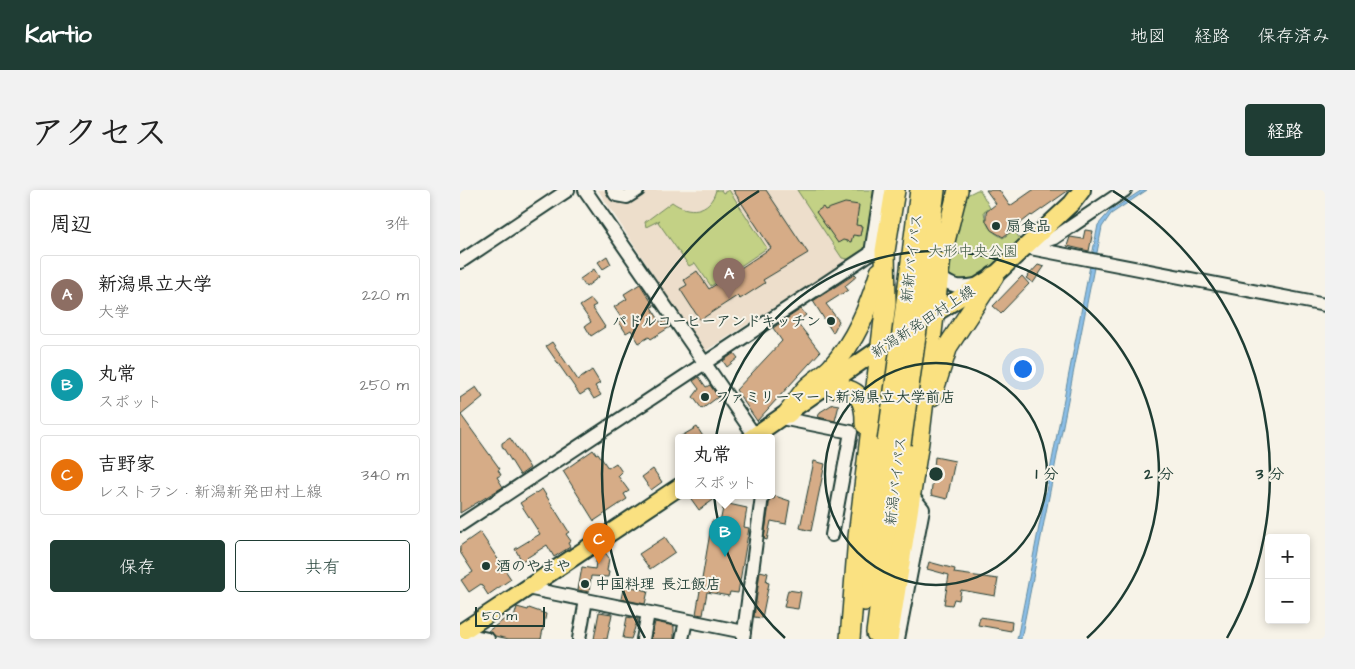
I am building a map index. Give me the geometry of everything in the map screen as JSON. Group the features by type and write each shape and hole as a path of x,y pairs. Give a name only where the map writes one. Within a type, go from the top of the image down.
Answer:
{"highway":[{"path":"785,415 808,388 830,369 859,328 871,302 878,252 895,190"},
{"name":"新新バイパス","path":"918,321 920,190"},
{"name":"新新バイパス","path":"918,321 935,190"},
{"path":"888,639 912,494 919,438 918,321 938,275 958,190"},
{"path":"860,515 886,303 878,252"},
{"path":"919,438 948,346 988,280"},
{"name":"新潟バイパス","path":"859,639 918,321"},
{"path":"825,387 843,387 857,394 866,406 850,639"},
{"name":"新潟バイパス","path":"876,639 894,443"}],"main road":[{"name":"新潟新発田村上線","path":"761,434 785,415 918,321 988,280 1072,203 1082,190"},
{"path":"460,633 675,490"}],"street":[{"path":"460,262 568,190"},
{"path":"585,190 758,434"},
{"path":"613,190 616,195 627,197 638,190"},
{"path":"460,525 705,362 878,252 881,190"},
{"path":"958,190 962,194 967,190"},
{"path":"1026,247 1054,238 1125,190"},
{"path":"1026,247 1325,305"},
{"path":"938,275 947,283 959,288 988,280"},
{"path":"785,415 851,432 832,535"},
{"path":"898,639 922,510 912,494"},
{"path":"526,588 686,621 743,635 762,499"},
{"path":"579,639 586,600"},
{"path":"643,639 648,613"},
{"path":"682,639 686,621"},
{"path":"460,633 488,639"}],"shaded area":[{"path":"598,190 877,190 866,249 704,352"}],"green space":[{"path":"716,190 721,190 723,193 729,190 767,248 711,286 695,263 689,266 658,222 660,220 646,227 645,222 672,202 691,210 704,207 713,198"},
{"path":"797,190 877,190 869,246 848,259 842,258"},
{"name":"大形中央公園","path":"980,190 990,208 984,212 989,228 1003,238 1014,230 1023,244 973,281 964,284 946,275 965,196"}],"water":[{"path":"1142,190 1147,190 1111,214 1102,227 1021,639 1017,639 1098,225 1110,211"}],"building":[{"path":"733,190 766,190 808,253 763,280 765,283 740,299 737,296 700,320 680,289 687,285 684,280 697,271 709,289 771,248"},
{"path":"986,190 999,190 1010,206 1033,190 1069,190 1031,215 1003,237 991,230 986,221 986,212 996,204"},
{"path":"845,203 859,205 856,225 862,226 860,236 853,235 851,242 843,240 838,243 816,212 823,207 825,210"},
{"path":"1085,230 1093,231 1089,251 1067,246 1070,237 1083,239"},
{"path":"607,256 611,264 603,269 598,262"},
{"path":"1038,265 1044,267 1033,283 1026,278"},
{"path":"594,269 599,277 586,287 580,279"},
{"path":"855,274 857,276 845,286 848,290 826,304 839,321 833,333 813,301"},
{"path":"1022,276 1029,284 1001,313 993,306"},
{"path":"640,284 654,306 651,307 661,323 665,320 670,327 651,339 649,337 639,343 631,330 626,333 619,322 622,319 614,307 627,299 624,294"},
{"path":"591,299 596,305 592,307 605,327 591,336 585,326 591,322 580,306"},
{"path":"801,309 806,315 797,322 820,352 757,421 736,390 782,341 773,328"},
{"path":"552,342 578,380 592,370 600,383 595,386 601,395 594,399 588,390 580,395 546,346"},
{"path":"734,353 738,358 727,367 723,361"},
{"path":"699,377 706,387 710,385 718,397 702,409 693,397 699,389 693,381"},
{"path":"476,387 483,397 461,415 500,469 498,470 501,475 497,477 503,487 460,513 460,398"},
{"path":"833,404 839,405 835,421 818,417 820,412"},
{"path":"697,427 701,434 685,434"},
{"path":"510,438 530,468 520,475 502,446 502,443"},
{"path":"593,450 596,454 598,453 608,468 616,463 622,472 618,476 629,491 624,494 627,499 594,521 563,471"},
{"path":"935,457 955,461 947,499 931,495"},
{"path":"814,461 825,464 811,531 800,528"},
{"path":"653,469 662,482 651,490 642,477"},
{"path":"542,489 569,532 566,534 571,541 568,543 570,547 554,557 547,545 522,561 515,549 540,534 520,503"},
{"path":"775,496 790,501 786,524 771,521 767,540 764,539 770,499 775,499"},
{"path":"691,499 715,499 699,510"},
{"path":"724,503 747,508 744,527 749,528 738,593 730,592 729,596 707,592 703,615 696,614 712,521 720,523"},
{"name":"酒のやまや","path":"480,532 511,579 488,595 481,584 469,592 461,580 473,572 460,552 460,546"},
{"path":"665,537 675,552 650,569 639,554"},
{"path":"604,551 609,558 608,577 591,576 589,592 578,590 582,567 595,569 597,556"},
{"path":"929,562 955,569 954,573 998,579 995,596 961,590 959,600 954,599 952,605 944,604 949,575 927,569"},
{"path":"760,571 768,573 766,582 769,583 762,618 754,617"},
{"path":"624,585 648,591 645,604 621,599"},
{"path":"788,590 801,592 798,609 784,607"},
{"path":"517,607 528,610 529,608 546,614 541,639 509,639 495,636 488,631 505,619 513,621"},
{"path":"599,612 612,614 607,639 594,639"},
{"path":"627,617 638,619 631,639 623,638"},
{"path":"980,617 1012,622 1011,631 978,625"},
{"path":"655,622 674,626 674,639 651,639"}],"place":[{"name":"扇食品","path":"996,226"},
{"name":"新潟県立大学","path":"729,299"},
{"name":"パドルコーヒーアンドキッチン","path":"831,321"},
{"name":"ファミリーマート新潟県立大学前店","path":"705,397"},
{"name":"丸常","path":"725,557"},
{"name":"吉野家","path":"599,564"},
{"name":"酒のやまや","path":"486,566"},
{"name":"中国料理 長江飯店","path":"585,584"}]}
